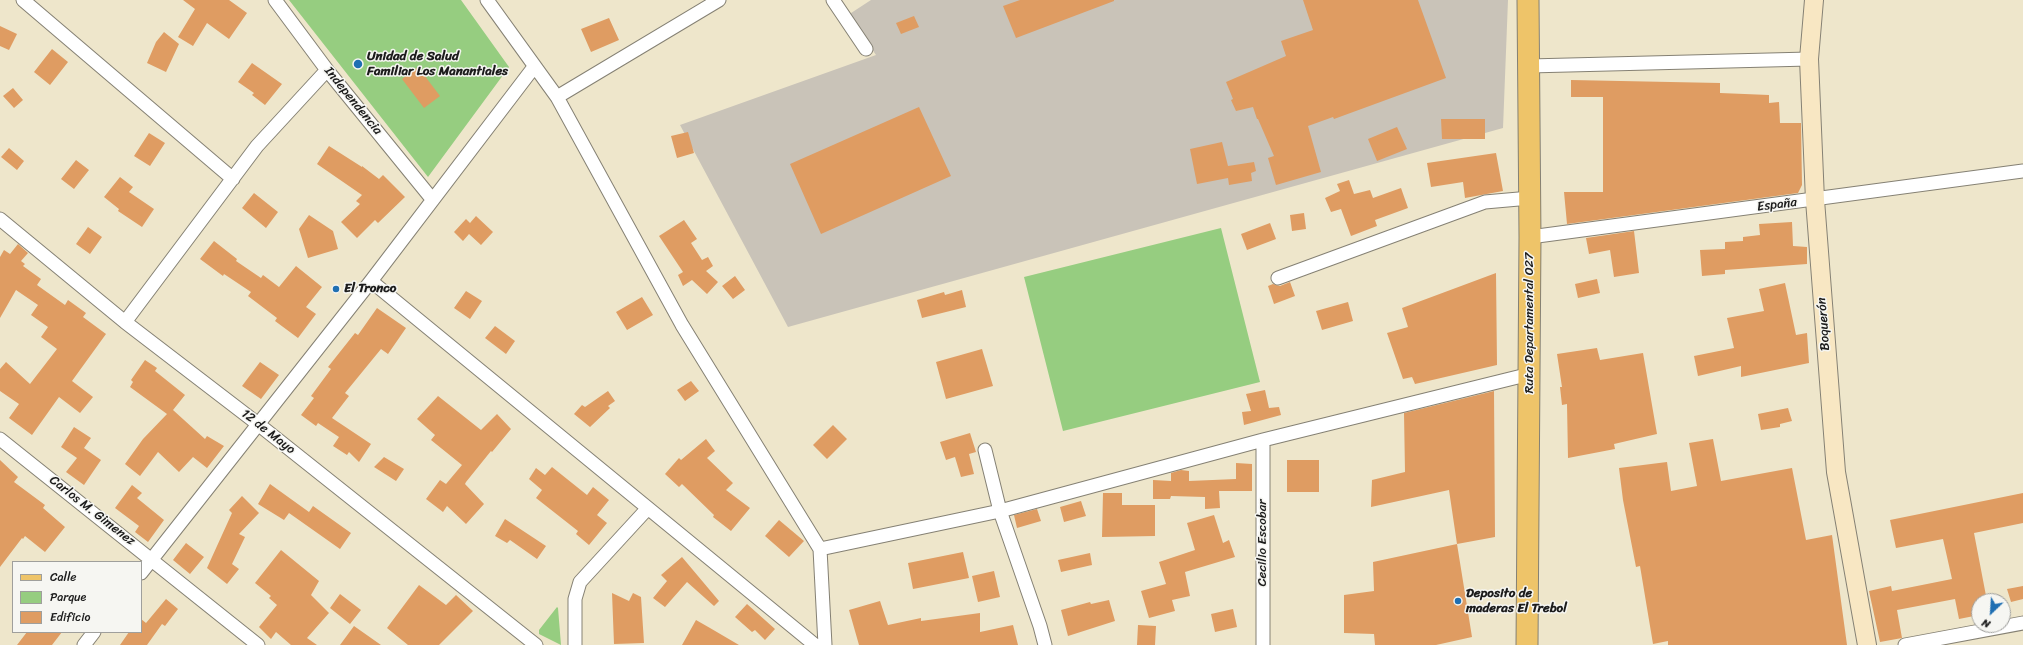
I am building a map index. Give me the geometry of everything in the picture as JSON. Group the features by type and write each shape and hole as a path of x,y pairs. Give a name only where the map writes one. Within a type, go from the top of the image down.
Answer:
{"main road":[{"name":"Ruta Departamental 027","path":"1527,645 1530,374 1528,0"}],"street":[{"path":"23,0 233,179"},
{"name":"Independencia","path":"275,0 327,70 432,199"},
{"path":"487,0 557,97 682,325 820,549 825,645"},
{"path":"557,97 719,0"},
{"path":"833,0 866,49"},
{"name":"Boquerón","path":"1814,0 1809,59 1815,200 1836,472 1868,645"},
{"path":"1529,66 1809,59"},
{"path":"142,572 371,281 534,67"},
{"path":"125,322 258,146 327,70"},
{"name":"España","path":"1530,237 2023,171"},
{"path":"1278,278 1485,202 1530,198"},
{"name":"12 de Mayo","path":"0,219 125,322 258,424 536,645"},
{"path":"371,281 815,645"},
{"path":"820,549 1000,511 1262,440 1530,374"},
{"name":"Carlos M. Gimenez","path":"0,439 258,645"},
{"name":"Cecilio Escobar","path":"1262,440 1263,645"},
{"path":"985,450 1000,511 1040,626 1045,645"},
{"path":"576,645 575,599 580,582 648,508"},
{"path":"1905,645 2023,623"},
{"path":"84,645 93,633"}],"shaded area":[{"path":"871,0 1508,0 1503,128 788,327 680,125 876,55 848,15"}],"green space":[{"path":"289,0 461,0 509,67 428,177"},
{"path":"1221,228 1260,382 1063,431 1024,277"},
{"path":"557,607 561,645 539,634 539,630"}],"building":[{"path":"183,0 229,0 247,13 229,39 207,23 193,46 178,37 195,9"},
{"path":"1020,0 1114,1 1016,38 1003,6"},
{"path":"1303,0 1418,0 1446,78 1334,119 1333,117 1308,126 1321,172 1276,185 1268,158 1274,156 1253,107 1236,111 1226,82 1286,56 1281,41 1313,30"},
{"path":"914,16 919,27 901,34 896,23"},
{"path":"609,18 619,40 591,52 581,29"},
{"path":"0,26 17,34 9,50 0,46"},
{"path":"164,32 179,44 166,72 147,63 156,42"},
{"path":"52,49 68,62 50,85 34,72"},
{"path":"252,63 282,84 265,105 252,95 254,93 238,82"},
{"path":"418,67 440,96 424,108 402,79"},
{"path":"1571,80 1720,83 1720,93 1769,95 1769,103 1779,102 1780,123 1801,123 1802,185 1798,193 1567,224 1564,192 1603,192 1603,97 1571,97"},
{"path":"13,88 23,100 14,108 3,96"},
{"path":"919,107 951,176 821,234 790,164"},
{"path":"1441,119 1485,119 1485,139 1442,139"},
{"path":"1397,127 1407,149 1377,161 1368,139"},
{"path":"688,132 694,153 677,158 671,136"},
{"path":"149,133 165,143 150,166 134,156"},
{"path":"1222,142 1228,166 1254,162 1256,171 1251,173 1252,181 1229,185 1228,178 1197,184 1190,149"},
{"path":"329,146 362,166 379,179 383,175 405,197 378,223 375,220 357,238 341,222 360,204 356,201 362,195 317,164"},
{"path":"9,148 24,161 17,170 1,157"},
{"path":"1496,153 1503,191 1465,198 1463,182 1431,187 1427,163"},
{"path":"76,160 89,170 74,189 61,179"},
{"path":"120,177 133,187 129,192 154,209 142,227 118,211 119,209 104,197"},
{"path":"1349,180 1354,194 1370,190 1373,198 1401,188 1408,208 1375,220 1377,226 1351,236 1341,209 1331,212 1325,198 1340,191 1337,184"},
{"path":"254,193 278,212 266,228 242,208"},
{"path":"1304,213 1306,229 1292,231 1290,215"},
{"path":"309,215 333,231 338,249 308,258 299,229"},
{"path":"476,216 493,232 481,245 469,234 463,241 454,232 466,219 470,223"},
{"path":"684,220 697,239 691,243 702,260 708,257 713,266 706,271 718,282 707,294 692,280 683,286 678,275 683,272 659,236"},
{"path":"1792,222 1793,246 1807,247 1807,264 1725,270 1725,274 1702,276 1700,250 1725,249 1725,242 1743,241 1743,237 1760,235 1759,224"},
{"path":"1270,223 1276,239 1247,250 1241,234"},
{"path":"88,227 102,237 90,254 76,244"},
{"path":"1634,231 1639,273 1614,277 1610,250 1589,254 1586,238"},
{"path":"214,241 237,259 236,261 261,278 263,275 279,287 296,266 322,287 306,307 316,314 298,338 275,321 277,318 248,296 251,292 224,274 223,276 200,259"},
{"path":"18,244 28,253 21,261 25,264 23,266 41,279 37,285 65,305 68,300 86,313 83,317 106,334 72,381 93,397 80,413 59,397 32,435 9,418 19,404 0,391 0,369 6,362 30,384 57,349 41,337 48,327 31,315 38,305 16,290 0,318 0,257 4,250 10,254"},
{"path":"1496,273 1497,365 1415,384 1412,377 1403,379 1387,333 1408,327 1402,308"},
{"path":"735,276 745,290 733,299 722,286"},
{"path":"1597,279 1600,293 1578,298 1575,284"},
{"path":"1290,282 1295,296 1274,304 1268,286 1273,284 1280,286"},
{"path":"1785,283 1796,335 1807,333 1809,363 1741,377 1741,366 1698,376 1694,356 1734,348 1727,318 1764,311 1759,289"},
{"path":"962,290 966,307 922,318 917,300 944,292 945,295"},
{"path":"466,291 482,301 470,319 454,308"},
{"path":"642,297 653,315 627,330 616,312"},
{"path":"1348,302 1353,321 1322,330 1316,311"},
{"path":"377,308 406,328 388,354 381,349 345,393 349,396 332,418 371,444 359,462 349,452 347,455 333,446 339,437 318,423 316,426 301,415 314,398 311,396 331,369 328,367 355,333 358,335"},
{"path":"495,326 515,341 506,354 485,338"},
{"path":"1597,348 1600,360 1643,353 1657,434 1614,444 1615,449 1568,458 1567,404 1562,405 1560,387 1562,387 1557,354"},
{"path":"982,349 993,386 946,399 936,362"},
{"path":"145,360 157,368 155,371 185,395 173,410 205,439 207,436 224,446 207,468 193,457 179,472 158,452 140,476 125,464 143,439 167,414 130,387 133,382 131,380"},
{"path":"260,362 279,375 261,399 242,386"},
{"path":"691,381 699,391 685,401 677,390"},
{"path":"1265,390 1269,408 1279,407 1281,415 1244,425 1242,412 1251,411 1246,394"},
{"path":"608,391 615,401 608,406 610,408 590,427 574,414 582,405 585,407"},
{"path":"1494,391 1495,537 1457,544 1449,490 1371,507 1372,480 1405,472 1404,413"},
{"path":"438,396 481,430 497,414 511,429 492,452 491,451 465,484 484,504 466,524 447,506 443,512 426,499 440,480 446,484 462,465 431,440 435,435 417,419"},
{"path":"1788,408 1792,421 1780,424 1780,427 1761,430 1758,414"},
{"path":"833,425 847,439 827,459 813,445"},
{"path":"74,427 91,438 84,448 101,460 84,485 66,472 77,458 61,447"},
{"path":"970,433 976,452 969,454 974,474 961,477 955,457 946,460 940,442"},
{"path":"706,439 715,451 707,458 733,483 726,490 750,508 731,531 713,517 714,515 682,484 679,487 665,474 679,458 681,460"},
{"path":"1713,439 1721,481 1792,468 1806,540 1832,535 1847,645 1668,645 1668,641 1653,644 1640,566 1636,567 1623,500 1619,468 1667,462 1671,491 1697,486 1689,443"},
{"path":"384,457 404,469 396,481 374,467"},
{"path":"0,460 18,477 14,482 45,505 43,508 65,527 45,552 25,536 0,567"},
{"path":"1287,460 1319,460 1319,492 1287,492"},
{"path":"1236,463 1252,464 1252,491 1219,491 1220,508 1205,509 1205,497 1171,496 1170,499 1153,499 1153,480 1171,481 1171,473 1181,470 1189,471 1189,481 1236,479"},
{"path":"552,467 587,495 593,487 609,500 597,515 607,523 589,545 576,534 578,531 536,498 542,490 529,479 536,468 545,475"},
{"path":"270,484 309,512 313,506 351,533 340,549 289,513 284,520 258,504"},
{"path":"132,485 142,493 137,498 164,520 148,542 135,532 139,526 115,508"},
{"path":"1103,493 1122,493 1122,505 1155,505 1155,536 1102,537"},
{"path":"2023,493 2023,523 1974,533 1985,593 1971,593 1971,617 1959,619 1955,599 1897,610 1902,638 1880,642 1869,591 1891,586 1892,591 1952,579 1943,539 1896,548 1890,520"},
{"path":"242,496 259,513 239,534 245,537 232,564 239,569 227,584 207,568 232,513 229,510"},
{"path":"1081,501 1086,516 1064,522 1060,507"},
{"path":"1037,509 1041,521 1017,528 1014,515"},
{"path":"1214,515 1223,543 1229,540 1235,557 1185,572 1190,596 1172,600 1175,611 1149,618 1141,591 1166,584 1159,562 1195,550 1187,523"},
{"path":"505,519 546,546 537,559 510,540 507,543 495,536"},
{"path":"779,520 804,541 789,557 765,536"},
{"path":"186,543 204,557 190,574 173,560"},
{"path":"1457,544 1472,637 1436,645 1375,645 1374,634 1344,633 1344,595 1374,591 1373,562"},
{"path":"281,550 319,581 311,595 329,613 307,638 317,645 291,645 276,632 271,639 259,627 277,605 269,598 271,596 255,583"},
{"path":"963,552 969,578 913,589 908,563"},
{"path":"1090,553 1092,565 1061,572 1058,560"},
{"path":"682,557 719,601 714,606 687,582 665,607 653,598 667,581 661,575"},
{"path":"994,571 1000,597 978,602 972,576"},
{"path":"419,585 446,605 456,595 473,611 439,645 408,645 387,628"},
{"path":"2023,586 2023,599 2011,602 2011,593 2008,593 2007,589"},
{"path":"612,593 629,601 633,593 641,597 644,643 614,644"},
{"path":"340,594 361,610 350,624 330,608"},
{"path":"166,599 178,609 165,626 162,624 147,645 120,645 128,633 142,633 142,620 146,623"},
{"path":"1109,600 1115,621 1068,636 1061,610 1090,602 1091,604"},
{"path":"880,601 888,625 921,618 921,621 980,613 980,632 1013,625 1018,645 859,645 849,610"},
{"path":"747,604 775,629 765,640 755,630 752,632 735,617"},
{"path":"1233,609 1237,627 1215,632 1211,614"},
{"path":"696,620 710,628 739,645 682,645"},
{"path":"1138,625 1156,626 1155,645 1137,645"},
{"path":"354,626 381,645 340,645"},
{"path":"26,633 61,633 52,645 17,645"}],"place":[{"name":"Unidad de Salud Familiar Los Manantiales","path":"358,64"},
{"name":"El Tronco","path":"336,289"},
{"name":"Deposito de maderas El Trebol","path":"1458,601"}]}
